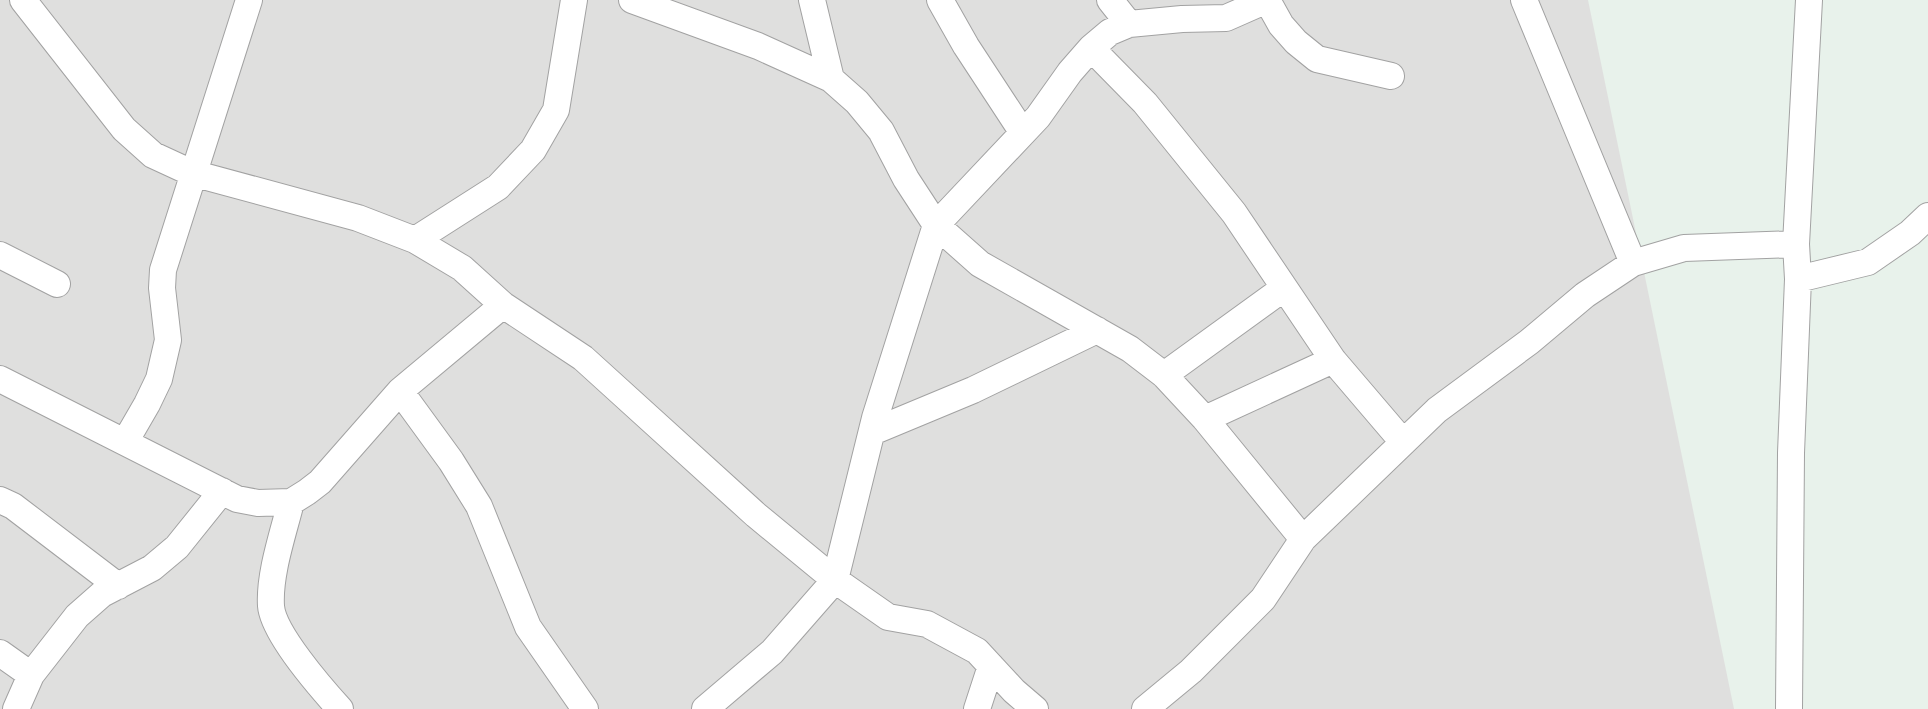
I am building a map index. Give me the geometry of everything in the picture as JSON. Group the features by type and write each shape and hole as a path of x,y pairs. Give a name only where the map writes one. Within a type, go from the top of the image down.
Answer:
{"street":[{"path":"23,0 124,129 153,155 192,173 358,218 415,240 462,268 503,305 583,358 756,515 835,580 888,616 927,624 977,651 1014,691 1035,709"},
{"path":"125,442 159,379 168,340 162,288 163,270 192,173 249,0"},
{"path":"415,240 498,187 533,150 556,110 574,0"},
{"path":"633,0 758,46 831,79 857,102 881,131 906,179 936,225 980,264 1130,349 1164,375 1205,419 1303,539"},
{"path":"812,0 831,79"},
{"path":"939,0 1023,133"},
{"path":"1110,0 1129,24"},
{"path":"705,709 772,652 835,580 872,432 936,225 1038,117 1070,72 1091,48 1110,32 1129,24 1226,18 1267,0 1281,25 1296,42 1317,59 1391,76"},
{"path":"1524,0 1633,263"},
{"path":"1789,709 1791,453 1798,279 1796,244 1809,0"},
{"path":"1091,48 1145,103 1234,213 1333,360 1403,442"},
{"path":"1798,279 1868,262 1910,233 1928,216"},
{"path":"1144,709 1191,671 1263,599 1303,539 1437,410 1529,342 1586,295 1633,263 1684,248 1796,244"},
{"path":"0,255 57,284"},
{"path":"1164,375 1284,288"},
{"path":"0,379 237,499 258,503 291,502 320,482 400,392 503,305"},
{"path":"872,432 973,390 1097,330"},
{"path":"1205,419 1333,360"},
{"path":"400,392 451,461 479,506 528,627 585,709"},
{"path":"16,709 31,675 77,616 102,594 152,568 177,547 222,491"},
{"path":"0,500 13,506 118,586"},
{"path":"291,502 273,578 271,608 284,640 340,709"},
{"path":"0,653 31,675"},
{"path":"977,709 991,666"},
{"path":"560,709 565,683"}],"shaded area":[{"path":"0,0 1588,0 1734,709 0,709"}]}
